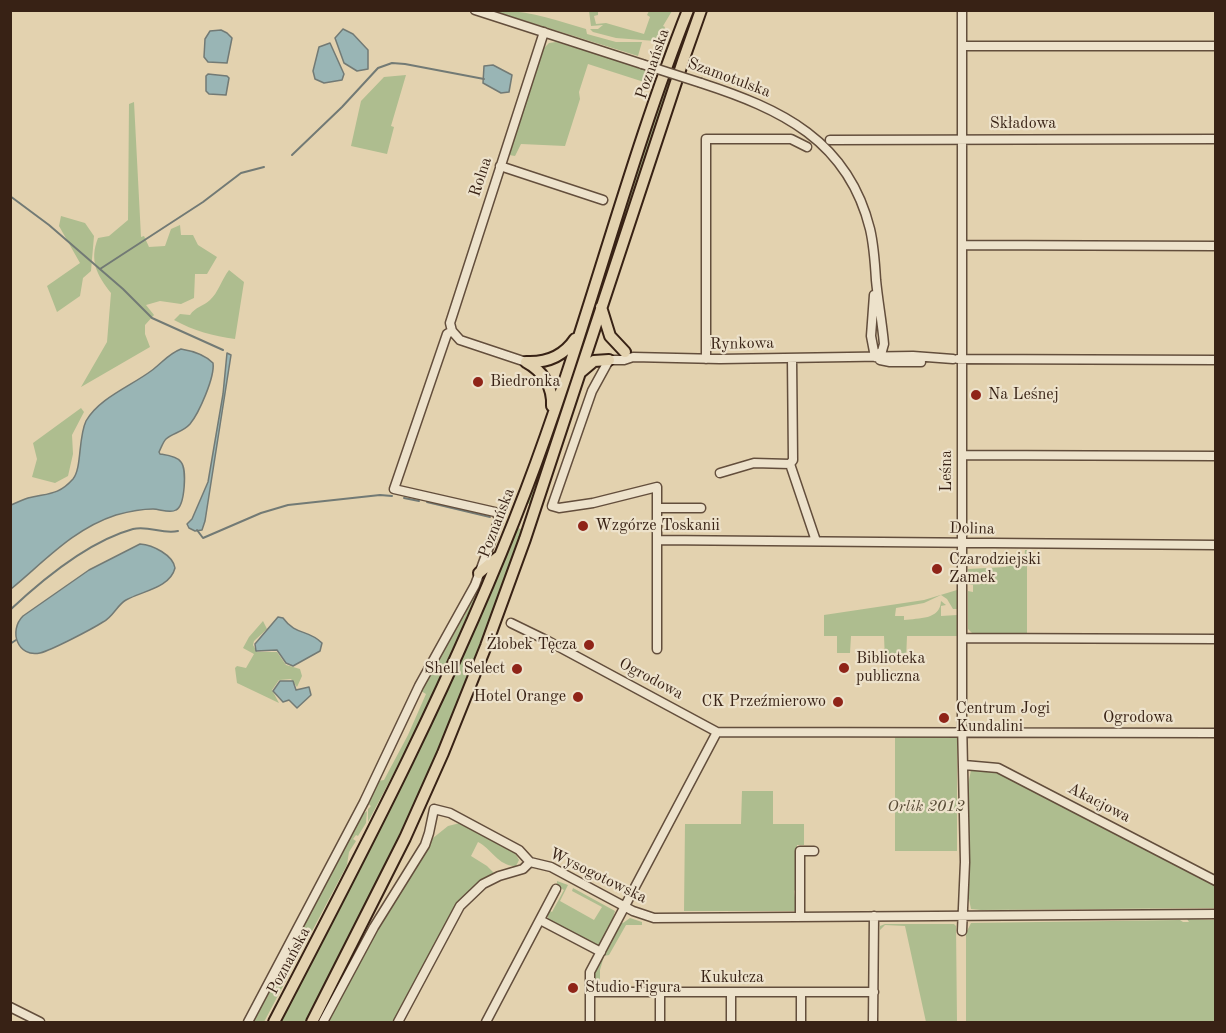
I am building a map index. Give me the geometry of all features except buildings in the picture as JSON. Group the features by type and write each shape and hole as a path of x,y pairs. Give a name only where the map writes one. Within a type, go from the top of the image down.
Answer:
{"main road":[{"name":"Poznańska","path":"274,1023 346,885 476,616 550,422 688,10"},
{"name":"Poznańska","path":"312,1023 390,869 457,719 506,593 682,61 701,10"},
{"path":"601,307 610,336 629,355"},
{"path":"526,362 544,361 560,354 571,345 583,322"},
{"path":"579,374 593,361 609,360"},
{"path":"526,362 539,372 549,386 552,401 550,422"},
{"path":"479,573 495,562 503,549"}],"street":[{"name":"Szamotulska","path":"475,10 748,99 778,112 808,132 828,151 847,176 865,212 872,240 884,344"},
{"name":"Leśna","path":"962,10 962,638 965,862 962,931"},
{"name":"Rolna","path":"499,514 394,489 440,351 447,334 452,331 451,319 544,32"},
{"path":"962,46 1215,46"},
{"path":"706,359 706,139 791,138 807,147"},
{"name":"Składowa","path":"830,140 1215,139"},
{"path":"501,166 603,200"},
{"path":"962,245 1215,246"},
{"name":"Szamotulska","path":"875,357 871,336 876,279"},
{"path":"452,331 460,340 526,362"},
{"path":"852,357 863,352 871,336"},
{"path":"875,357 882,351 884,344 897,353 913,356"},
{"name":"Rynkowa","path":"609,360 624,360 629,355 706,359 913,356 953,359"},
{"name":"Rynkowa","path":"875,357 891,362 953,359 1215,360"},
{"path":"792,358 793,460 790,464 816,541"},
{"path":"609,360 592,391 552,506 559,508 593,503 657,487 657,649"},
{"path":"962,455 1215,456"},
{"path":"720,473 754,463 790,464"},
{"path":"657,507 701,508"},
{"name":"Poznańska","path":"248,1023 364,802 419,686 479,573 499,514"},
{"name":"Dolina","path":"657,540 1215,545"},
{"name":"Ogrodowa","path":"511,623 717,732 1215,733"},
{"path":"962,638 1215,639"},
{"path":"590,1023 590,972 717,732"},
{"name":"Akacjowa","path":"964,765 998,768 1215,881"},
{"name":"Wysogotowska","path":"323,1023 374,927 425,845 434,809 450,813 519,850 530,862 551,867 641,915 661,918 1215,914"},
{"path":"800,916 800,851 814,851"},
{"path":"398,1023 460,906 483,884 499,876 520,870 530,862"},
{"path":"486,1023 556,889"},
{"path":"873,1023 874,916"},
{"path":"540,920 601,952"},
{"name":"Kukułcza","path":"590,992 874,992"},
{"path":"660,992 660,1023"},
{"path":"731,993 731,1023"},
{"path":"801,993 801,1023"},
{"path":"10,1007 40,1023"}],"green space":[{"path":"500,11 522,12 544,17 586,29 587,34 616,42 642,42 638,56 500,13"},
{"path":"589,11 598,11 598,15 594,16 596,24 606,23 644,34 650,17 647,15 649,11 672,11 663,26 665,27 661,39 655,41 616,38 593,32 590,29 598,29 603,25 591,26"},
{"path":"556,42 630,64 646,71 647,75 644,82 588,64 565,146 521,144 515,156 509,155 544,48 549,43"},
{"path":"406,75 391,126 394,127 387,154 351,146 361,101 384,77"},
{"path":"668,77 673,78 531,505 525,502"},
{"path":"134,102 141,237 144,236 149,247 165,246 171,229 180,225 181,235 193,235 198,245 217,257 207,274 195,274 194,298 181,304 160,301 146,305 154,315 145,325 145,334 150,347 81,387 107,342 111,293 98,274 94,254 98,238 109,236 128,220 129,104"},
{"path":"61,216 85,223 94,236 91,271 83,278 80,296 57,312 47,286 80,263 59,226"},
{"path":"229,270 244,282 235,339 204,332 174,320 180,314 190,315 210,300"},
{"path":"81,408 84,412 72,435 73,454 68,476 55,483 32,477 37,459 33,443"},
{"path":"515,527 524,530 493,618 440,748 382,876 308,1022 277,1022 387,816 456,670"},
{"path":"1025,550 1027,550 1027,634 973,634 968,629 968,591 973,592 973,585 968,584 968,569 1006,567 1008,562 1024,562"},
{"path":"480,587 417,729 368,822 368,809 371,806 367,803 378,781 384,780 408,735 426,694 421,691 458,619 464,617 471,599"},
{"path":"957,590 957,609 953,609 947,599 941,595 924,603 896,608 895,616 904,616 904,620 922,618 937,612 941,601 946,605 941,606 941,616 957,615 957,636 907,636 906,660 885,660 884,636 851,636 850,653 837,653 837,636 824,636 824,615 924,600"},
{"path":"263,621 267,629 254,641 253,645 257,652 277,652 286,665 300,669 302,676 297,687 291,679 279,680 272,690 279,703 237,683 235,668 237,666 246,668 254,654 243,648"},
{"name":"Orlik 2012","path":"895,737 957,737 957,851 895,851"},
{"path":"971,770 997,772 1215,885 1215,908 971,909 969,899 966,899 969,865 968,785"},
{"path":"742,791 773,791 773,824 804,824 804,845 797,845 797,888 794,891 797,911 684,911 685,824 741,824"},
{"path":"367,811 366,823 358,836 356,835 353,839 356,841 349,852 347,865 264,1022 251,1022 359,817"},
{"path":"460,823 515,853 519,860 516,866 505,864 478,842 471,856 494,873 463,897 394,1022 328,1022 388,909 433,838 448,826"},
{"path":"557,881 568,885 560,901 594,920 602,907 572,891 573,888 615,911 613,918 615,920 600,945 596,946 548,919 548,910 552,912 564,890 557,886"},
{"path":"630,918 642,922 642,925 626,925 609,955 604,956 600,970 600,989 594,985 593,972 620,922 623,923"},
{"path":"1187,919 1215,920 1215,1022 966,1022 966,933 971,923 1180,920 1189,922"},
{"path":"885,924 954,924 956,926 957,1022 926,1022 905,926 885,925 880,930 880,926"}],"water":[{"path":"343,29 353,34 368,50 368,69 357,71 344,63 335,38"},
{"path":"221,30 232,38 227,63 208,62 204,57 205,39 210,31"},
{"path":"330,43 344,74 342,80 324,83 315,79 313,71 319,47"},
{"path":"493,65 512,75 509,92 501,93 483,83 484,66"},
{"path":"208,74 229,78 226,95 209,94 206,91"},
{"path":"181,349 206,357 213,363 213,369 206,395 194,419 184,429 166,439 159,452 177,458 183,466 184,487 179,507 171,512 153,509 134,511 101,521 73,537 11,589 11,505 57,491 68,484 76,474 84,428 92,413 107,399 143,377"},
{"path":"227,353 231,355 205,521 202,530 195,531 187,524 192,519 208,482 223,394"},
{"path":"140,544 151,546 171,559 175,568 172,575 162,585 126,600 106,620 53,648 40,653 32,653 21,647 16,636 16,629 23,616 89,570"},
{"path":"278,617 283,618 293,628 322,643 320,651 293,666 286,663 277,650 256,651 255,644"},
{"path":"280,681 293,681 296,690 309,687 311,695 297,708 289,700 283,702 273,691"}],"waterway":[{"path":"292,155 342,107 378,68 392,63 405,64 484,79"},
{"path":"100,269 203,202 241,173 264,167"},
{"path":"10,196 49,225 123,289 152,318 223,350"},
{"path":"197,530 203,538 261,513 288,505 380,495 392,496"},
{"path":"404,498 419,501"},
{"path":"427,502 490,517"},
{"path":"10,610 67,562 100,542 139,528 167,532 178,531"},
{"path":"10,644 16,640"}],"place":[{"name":"Biedronka","path":"478,382"},
{"name":"Na Leśnej","path":"976,395"},
{"name":"Wzgórze Toskanii","path":"583,526"},
{"name":"Czarodziejski Zamek","path":"937,569"},
{"name":"Żłobek Tęcza","path":"589,645"},
{"name":"Biblioteka publiczna","path":"844,668"},
{"name":"Shell Select","path":"517,669"},
{"name":"Hotel Orange","path":"578,697"},
{"name":"CK Przeźmierowo","path":"838,702"},
{"name":"Centrum Jogi Kundalini","path":"944,718"},
{"name":"Studio Figura","path":"573,988"}]}
